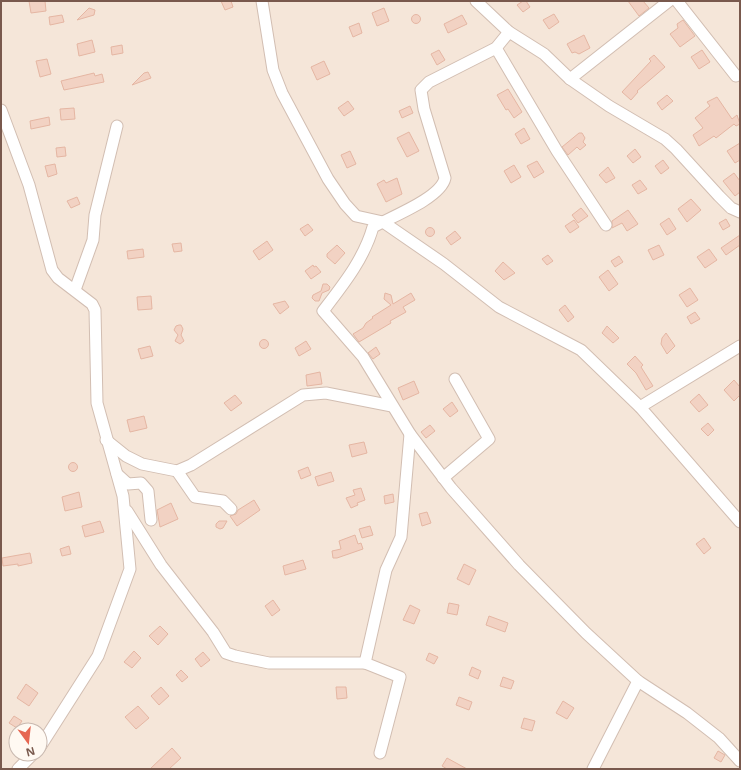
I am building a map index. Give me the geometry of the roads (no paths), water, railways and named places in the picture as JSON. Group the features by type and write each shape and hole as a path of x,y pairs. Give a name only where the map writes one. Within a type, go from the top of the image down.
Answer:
{"street":[{"path":"262,1 273,70 292,113 328,179 344,204 356,216 383,222 444,264 499,307 580,350 640,407 740,522"},
{"path":"476,1 509,32 544,54 570,79 609,106 665,139 719,196 739,212"},
{"path":"570,79 669,1"},
{"path":"677,1 736,76"},
{"path":"509,32 496,48 429,82 421,90 424,109 445,178 444,184 430,196 374,228 369,243 348,279 323,311 363,358 410,434 443,478 519,565 586,633 638,681 687,713 708,729 732,750 740,761"},
{"path":"496,48 557,151 606,225"},
{"path":"1,110 29,185 52,270 58,278 92,304 95,310 97,403 125,508 130,569 98,656 48,734"},
{"path":"75,290 93,240 95,215 117,126"},
{"path":"640,407 740,346"},
{"path":"443,478 489,440 455,379"},
{"path":"106,440 126,456 142,464 176,471 192,465 303,395 326,393 392,406"},
{"path":"365,663 386,570 401,537 410,434"},
{"path":"176,471 195,497 223,501 231,509"},
{"path":"116,473 128,484 141,483 148,491 151,520"},
{"path":"125,508 161,565 209,626 226,653 269,662 365,663 400,677 380,753"},
{"path":"593,769 638,681"}]}
